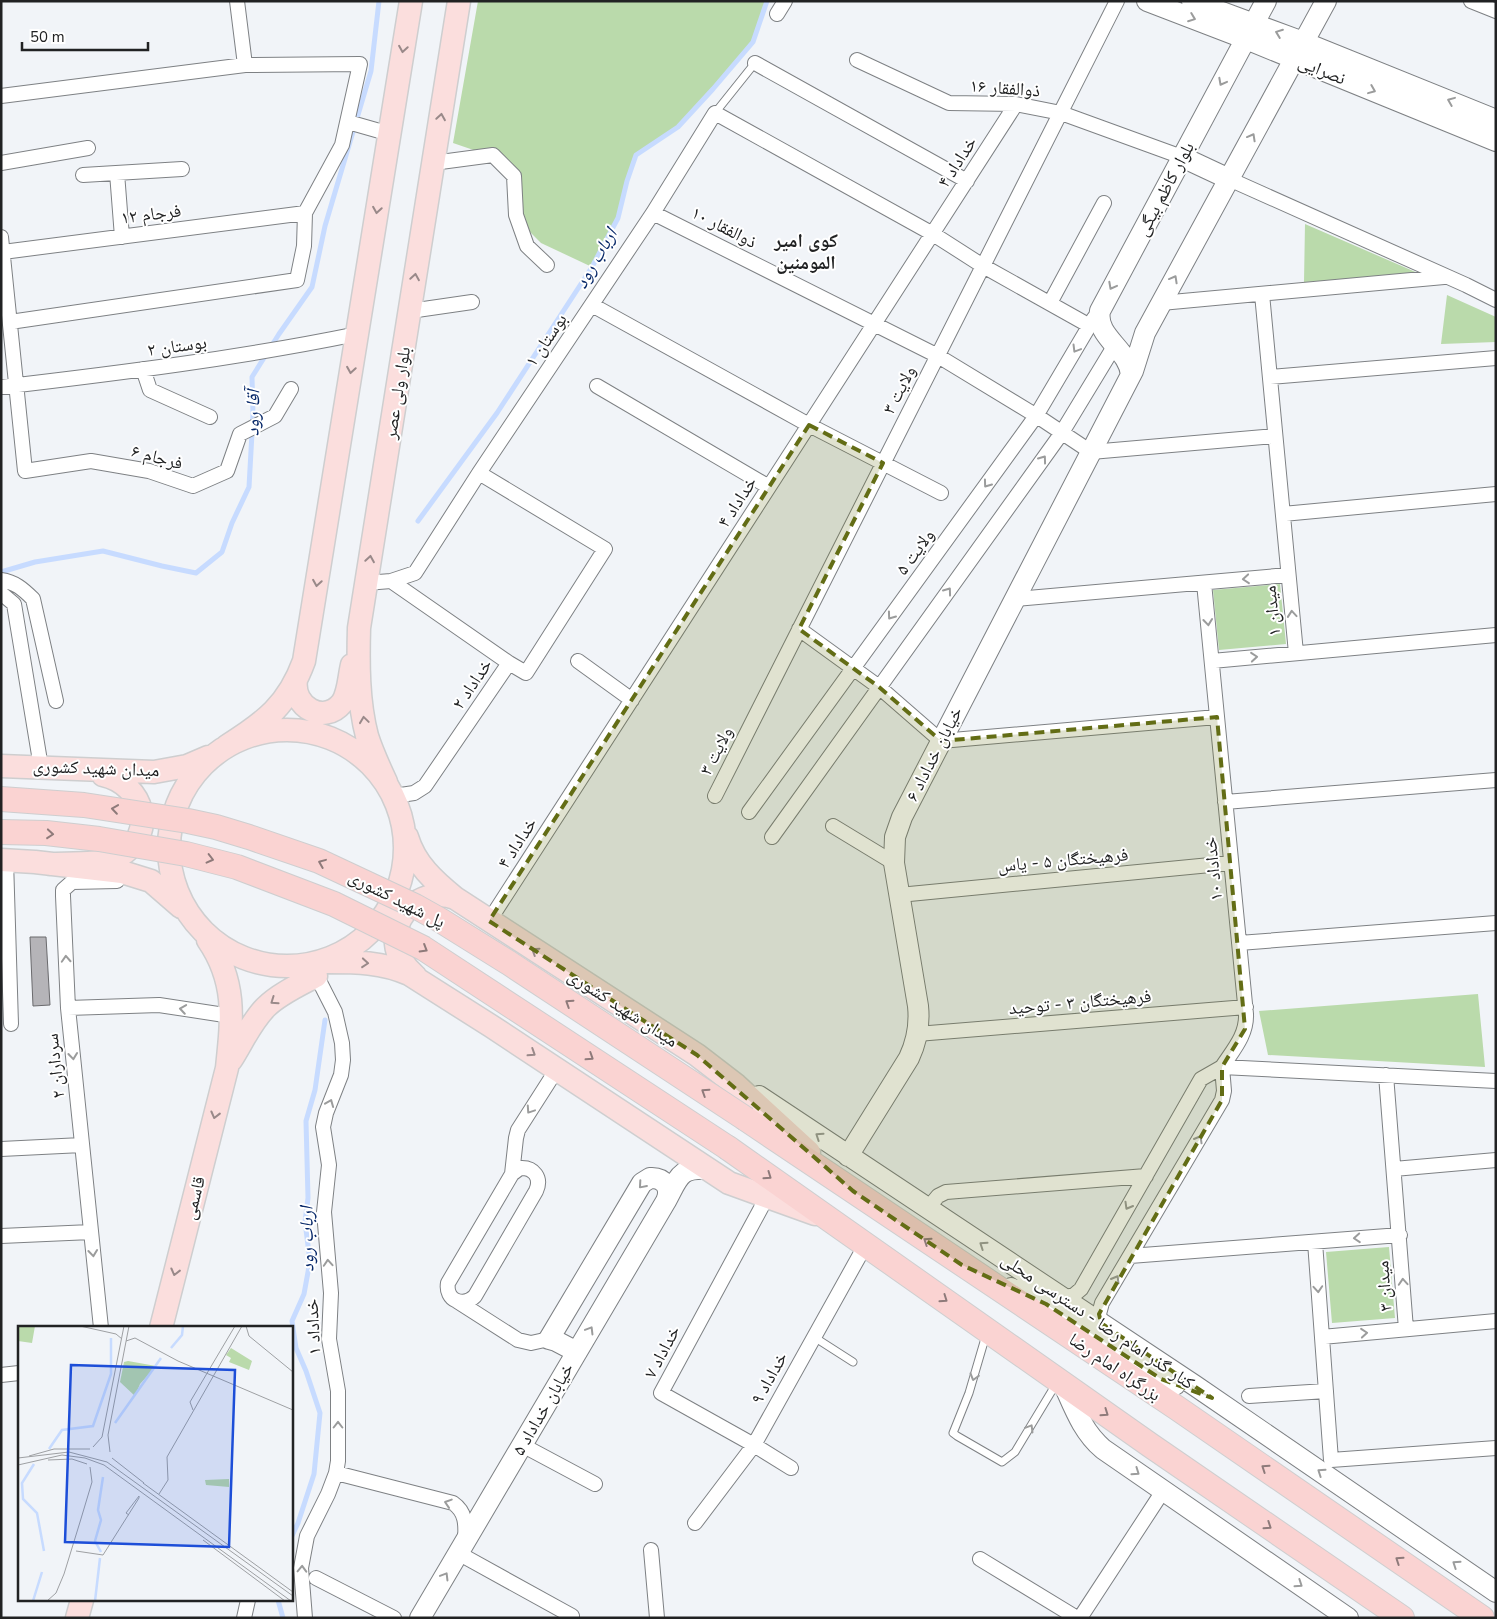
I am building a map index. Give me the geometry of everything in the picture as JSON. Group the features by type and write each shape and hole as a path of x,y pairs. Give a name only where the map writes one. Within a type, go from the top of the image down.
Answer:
{"highway":[{"name":"پل شهید کشوری","path":"1,799 84,805 181,820 216,827 250,837 319,861 407,902 440,920 509,963 746,1119"},
{"name":"پل شهید کشوری","path":"1,832 46,833 99,839 186,854 236,867 334,904 423,948 728,1148 830,1219"},
{"name":"بزرگراه امام رضا","path":"746,1119 1185,1414 1482,1618"},
{"path":"830,1219 1402,1618"}],"main road":[{"path":"359,628 346,695 336,707 324,712 317,712 305,707 297,696 296,680 306,651 411,1"},
{"name":"بلوار ولی عصر","path":"390,789 372,752 366,730 361,698 359,628 459,1"},
{"name":"نصرایی","path":"1147,1 1250,31 1299,50 1496,141"},
{"path":"1192,1 1250,31"},
{"name":"بلوار کاظم بیگی","path":"1101,307 1266,1"},
{"path":"1132,373 1147,329 1326,1"},
{"path":"1299,50 1496,120"},
{"path":"1182,157 1229,179"},
{"path":"1101,307 1099,314 1101,326 1128,360 1132,373"},
{"path":"1115,345 1147,329"},
{"name":"خیابان خداداد ۶","path":"848,1156 908,1058 919,1024 918,1006 894,863 894,845 900,822 1132,373"},
{"path":"223,749 269,717 283,701 296,680"},
{"name":"میدان شهید کشوری","path":"1,766 154,772 187,766 247,737 269,731 292,730 314,733 335,740 355,750 372,765 390,789 410,848 416,859 430,876 456,898 489,921 697,1055 736,1086 852,1191"},
{"name":"میدان شهید کشوری","path":"197,924 181,899 172,876 169,852 170,828 177,806 187,785 201,767 223,749"},
{"path":"50,864 108,860 119,856 134,843 141,825 142,815 136,796 122,782 113,777 67,768"},
{"name":"میدان شهید کشوری","path":"314,967 354,945 373,930 387,911 398,889 404,868 406,846 403,824"},
{"name":"میدان شهید کشوری","path":"4,860 122,872 151,882 171,898 219,944 251,960 286,966 314,967 362,962 384,965 409,974 729,1183 830,1219"},
{"path":"420,981 403,964 398,954 396,932 399,922 408,908 422,899 443,895 456,898"},
{"path":"197,924 218,954 227,976 231,999 227,1068"},
{"path":"227,1068 255,1020 267,1006 314,967"},
{"name":"کنار گذر امام رضا - دسترسی محلی","path":"697,1055 1212,1398 1496,1592"},
{"name":"قاسمی","path":"162,1326 227,1068"},
{"name":"خیابان خداداد ۵","path":"420,1618 666,1200 684,1172 689,1169 708,1169"},
{"name":"خیابان خداداد ۵","path":"549,1339 642,1183 650,1178 656,1178 665,1182 669,1191 666,1200"},
{"path":"962,1264 1046,1304 1161,1379 1212,1398"},
{"path":"549,1339 577,1352"},
{"path":"1061,1381 1080,1422 1096,1443 1347,1617"},
{"path":"77,1618 81,1602"}],"street":[{"path":"237,1 245,65"},
{"path":"777,14 785,1"},
{"name":"ولایت ۳","path":"715,796 1117,1"},
{"path":"1472,1 1496,11"},
{"name":"ذوالفقار ۱۶","path":"857,60 949,104 1016,104 1061,113 1182,157"},
{"path":"755,63 967,181"},
{"path":"1,96 245,65 360,64 354,124 305,213 304,246 297,280 10,322"},
{"name":"خداداد ۴","path":"489,921 1016,104"},
{"path":"715,113 933,234 983,266 1090,326"},
{"name":"بوستان ۱","path":"366,583 391,581 415,573 479,473 654,213 715,113"},
{"path":"354,124 390,134"},
{"path":"1,163 88,148"},
{"path":"433,163 493,155 514,176 516,215 526,246 547,264"},
{"path":"83,175 182,169"},
{"path":"117,173 122,237"},
{"path":"1229,179 1496,300"},
{"path":"1050,303 1104,202"},
{"name":"فرجام ۱۲","path":"3,252 305,213"},
{"name":"ذوالفقار ۱۰","path":"654,213 938,356 1091,452"},
{"path":"1,237 16,386"},
{"path":"1161,303 1447,277"},
{"path":"1262,294 1288,575"},
{"path":"410,311 472,302"},
{"path":"592,304 809,425 941,493"},
{"name":"ولایت ۵","path":"749,812 1036,416 1101,307"},
{"name":"بوستان ۲","path":"1,388 143,370 295,347 357,334"},
{"path":"772,837 1061,434 1115,345"},
{"path":"1270,377 1496,358"},
{"path":"143,370 150,390 210,416"},
{"name":"فرجام ۶","path":"16,386 25,471 91,461 149,471 193,486 226,471 240,434 275,416 291,389"},
{"path":"597,386 769,487"},
{"path":"1091,452 1275,436"},
{"name":"خداداد ۲","path":"390,789 414,793 424,786 509,663 526,673 605,549 479,473"},
{"path":"1283,514 1496,494"},
{"name":"میدان ۱","path":"1015,599 1288,575 1296,653 1212,660"},
{"path":"1,580 8,581 22,588 32,599 56,701"},
{"path":"391,581 509,663"},
{"path":"1204,582 1212,660"},
{"path":"1,593 14,604 41,767"},
{"path":"799,629 879,687 942,741 1217,717"},
{"path":"1296,653 1496,635"},
{"name":"خداداد ۱۰","path":"1062,1298 1074,1295 1082,1289 1201,1079 1222,1067 1245,1029 1246,1007 1212,660"},
{"path":"578,661 632,700"},
{"path":"1226,802 1496,780"},
{"path":"833,826 894,863"},
{"path":"4,860 5,975 11,1024"},
{"name":"فرهیختگان ۵ - یاس","path":"899,895 1232,863"},
{"name":"سرداران ۲","path":"101,1326 68,1008 63,890 72,882 79,880 151,882"},
{"path":"1239,943 1496,923"},
{"name":"خداداد ۱","path":"305,1618 301,1568 307,1536 328,1494 336,1473 338,1461 338,1391 329,1330 331,1293 324,1212 329,1165 323,1127 326,1113 341,1075 343,1052 341,1034 335,1012 314,967"},
{"path":"68,1008 159,1005 231,1016"},
{"name":"فرهیختگان ۳ - توحید","path":"917,1034 1246,1007"},
{"path":"1101,1324 1100,1308 1222,1100 1224,1091 1222,1067 1496,1081"},
{"path":"512,1174 518,1130 557,1069"},
{"path":"1386,1075 1400,1235"},
{"path":"1,1149 82,1145"},
{"path":"1394,1169 1496,1160"},
{"path":"454,1300 458,1302 468,1301 475,1296 536,1191 537,1176 530,1169 520,1168 512,1174 448,1282 448,1292 454,1300 518,1340 531,1343 549,1339"},
{"path":"928,1208 935,1199 946,1192 1146,1176"},
{"name":"خداداد ۷","path":"767,1197 661,1393 791,1468"},
{"path":"1,1236 91,1232"},
{"name":"میدان ۳","path":"1130,1256 1400,1235 1406,1329 1322,1337"},
{"path":"1315,1242 1331,1460 1496,1448"},
{"name":"خداداد ۹","path":"695,1523 754,1445 866,1244"},
{"path":"1406,1329 1496,1321"},
{"path":"1,1374 18,1373"},
{"path":"1249,1396 1326,1391"},
{"path":"522,1445 595,1484"},
{"path":"336,1473 453,1503 458,1507 464,1519 461,1548 572,1616"},
{"path":"980,1558 1078,1618 1163,1491"},
{"path":"651,1550 657,1618"},
{"path":"316,1578 394,1618"},
{"path":"244,1618 248,1602"}],"lane":[{"name":"بوستان ۱","path":"715,113 755,63"},
{"path":"988,1330 969,1394 953,1433 957,1436 1002,1462 1015,1452 1061,1381"},
{"path":"814,1337 853,1362"}],"highlighted area":[{"path":"809,425 883,463 799,629 879,687 941,741 1217,717 1245,1029 1222,1067 1222,1100 1099,1314 1101,1323 1212,1398 1161,1379 1046,1304 962,1265 853,1191 697,1055 489,921"}],"green space":[{"path":"478,1 767,1 753,42 719,82 678,127 636,155 617,219 592,267 541,243 518,220 514,176 494,157 453,143"},
{"path":"1305,224 1427,277 1304,282"},
{"path":"1447,295 1496,317 1496,342 1441,344"},
{"path":"1280,584 1286,644 1219,650 1213,590"},
{"path":"1478,994 1485,1067 1268,1055 1259,1011"},
{"path":"1389,1247 1395,1318 1332,1323 1326,1252"}],"building":[{"path":"30,937 46,937 50,1005 33,1006"}],"waterway":[{"name":"آقا رود","path":"1,572 35,562 103,551 196,573 222,552 232,523 249,487 253,415 252,377 312,287 325,226 371,71 379,1"},
{"name":"ارباب رود","path":"418,521 497,413 592,267 618,218 627,181 636,155 678,127 753,42 767,1"},
{"name":"ارباب رود","path":"292,1536 314,1474 320,1413 296,1348 292,1321 304,1294 310,1261 305,1222 308,1198 306,1121 315,1090 325,1020"},
{"name":"ارباب رود","path":"279,1602 283,1618"}],"district":[{"name":"کوی امیر المومنین","path":"806,251"}]}
